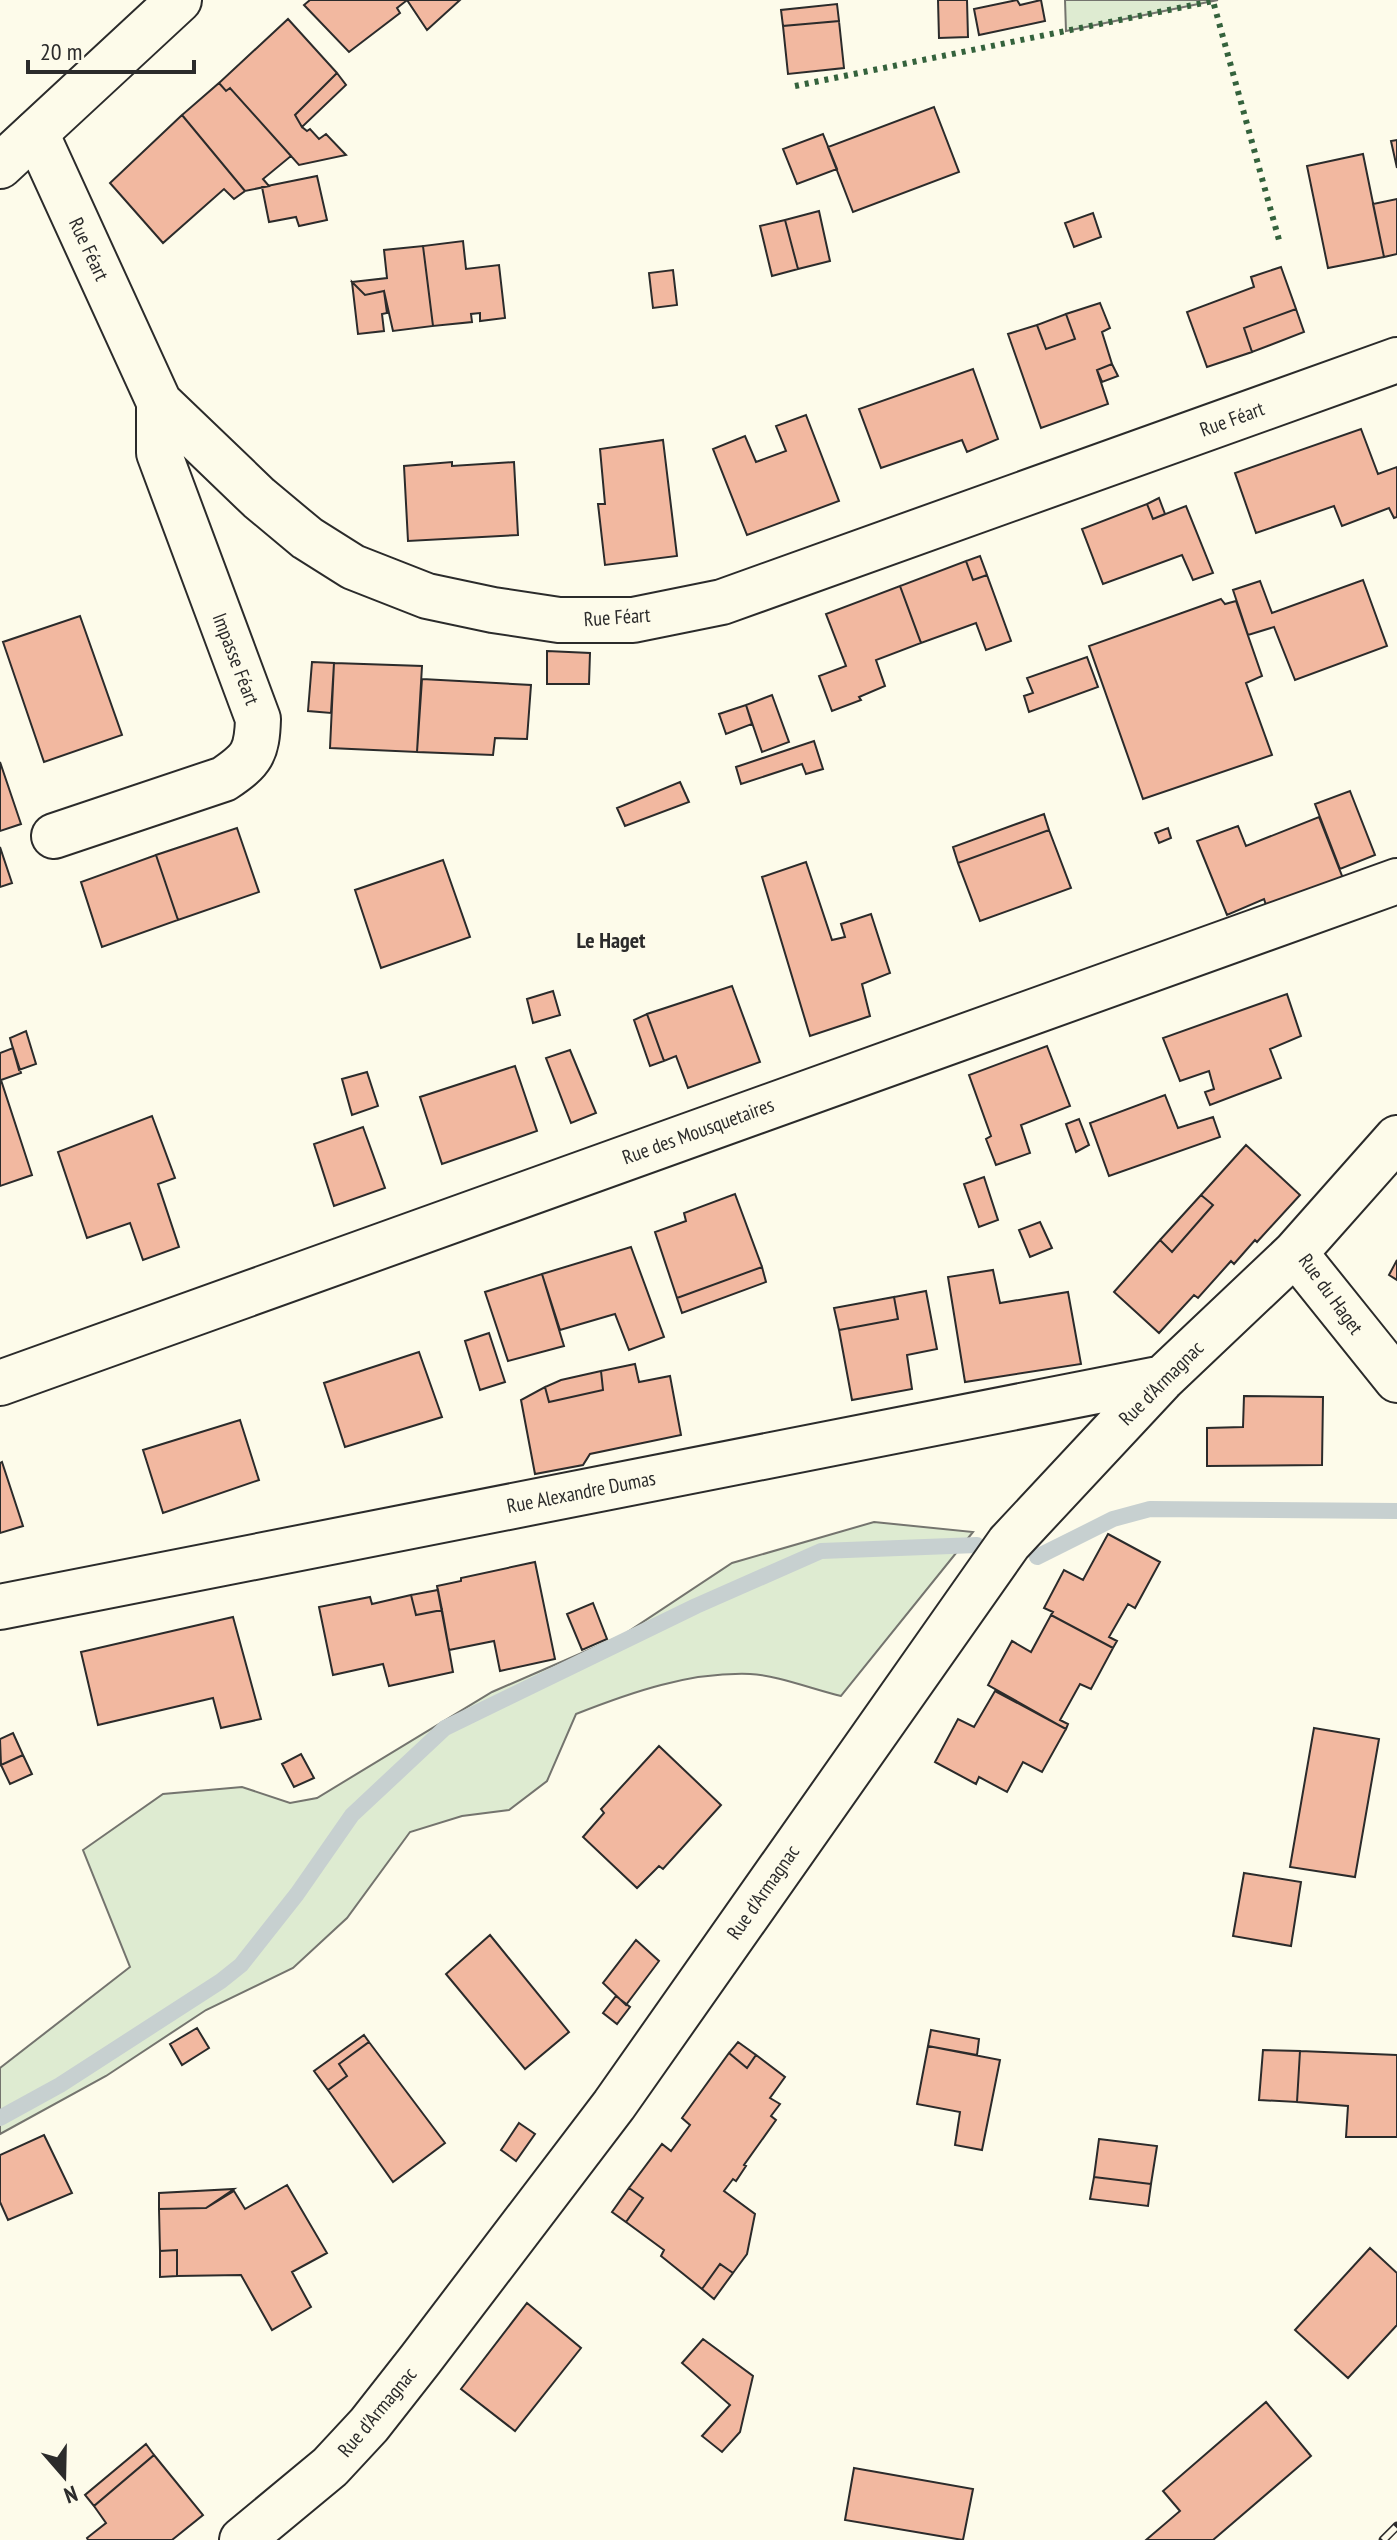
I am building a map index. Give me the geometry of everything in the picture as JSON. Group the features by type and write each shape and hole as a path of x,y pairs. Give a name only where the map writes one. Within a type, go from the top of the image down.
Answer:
{"street":[{"path":"0,166 179,0"},
{"name":"Rue Féart","path":"36,133 159,402 259,498 307,538 353,567 427,596 493,610 559,620 633,620 722,602 1397,360"},
{"name":"Impasse Féart","path":"54,836 224,779 248,763 258,739 258,719 159,453 159,402"},
{"name":"Rue des Mousquetaires","path":"0,1383 1397,881"},
{"name":"Rue du Haget","path":"1396,1140 1295,1253 1397,1380"},
{"name":"Rue d'Armagnac","path":"248,2538 330,2467 395,2393 614,2105 1009,1543 1163,1378 1295,1253"},
{"name":"Rue Alexandre Dumas","path":"0,1607 1163,1378"}],"green space":[{"path":"1065,0 1218,0 1066,31"},
{"path":"874,1522 973,1532 841,1696 772,1677 727,1674 661,1685 576,1714 547,1781 509,1810 462,1816 410,1832 347,1918 293,1968 206,2010 106,2076 0,2134 0,2068 130,1967 83,1850 163,1794 242,1787 290,1803 317,1798 492,1692 623,1635 732,1563"}],"building":[{"path":"310,0 406,1 397,8 400,13 349,52 304,5"},
{"path":"407,0 460,0 427,30"},
{"path":"938,0 967,0 968,37 939,38"},
{"path":"1017,0 1020,5 1041,0 1045,21 979,35 974,9"},
{"path":"837,4 839,21 783,26 781,10"},
{"path":"288,19 337,73 295,115 307,131 310,129 319,139 326,134 346,155 299,165 230,88 226,91 219,83"},
{"path":"839,21 844,68 788,74 783,26"},
{"path":"337,73 346,85 302,127 295,115"},
{"path":"219,83 226,91 230,88 291,156 263,179 269,186 245,191 182,115"},
{"path":"934,107 959,172 853,212 828,147"},
{"path":"182,115 245,191 234,199 224,189 163,243 110,183"},
{"path":"823,134 837,169 797,184 783,149"},
{"path":"1397,140 1397,168 1391,141"},
{"path":"1363,154 1384,257 1328,268 1307,166"},
{"path":"317,176 327,220 299,226 296,217 269,222 262,187"},
{"path":"1397,199 1397,254 1384,257 1373,204"},
{"path":"819,211 830,261 798,269 785,220"},
{"path":"1093,213 1101,237 1074,247 1065,223"},
{"path":"785,220 798,269 772,276 760,226"},
{"path":"463,241 466,269 499,265 505,318 480,321 480,313 471,314 472,322 433,326 423,246"},
{"path":"423,246 433,326 393,331 384,291 365,295 352,282 387,278 384,250"},
{"path":"1281,267 1296,309 1244,328 1252,352 1207,367 1187,312 1254,287 1251,277"},
{"path":"673,270 677,305 653,308 649,273"},
{"path":"352,282 365,295 384,291 387,313 382,314 384,331 358,334"},
{"path":"1100,303 1110,328 1102,332 1112,364 1097,370 1108,404 1041,428 1008,334 1037,325 1046,349 1075,339 1066,314"},
{"path":"1296,309 1304,332 1252,352 1244,328"},
{"path":"1066,314 1075,339 1046,349 1037,325"},
{"path":"1112,364 1118,376 1102,382 1097,370"},
{"path":"973,369 998,439 967,452 962,440 881,468 859,409"},
{"path":"806,415 839,501 747,535 713,449 745,436 756,462 786,451 776,426"},
{"path":"1361,429 1378,474 1397,467 1397,517 1394,518 1389,508 1342,526 1334,506 1256,533 1235,473"},
{"path":"663,440 677,556 605,565 598,504 605,504 600,449"},
{"path":"452,462 452,466 514,462 518,535 408,541 404,466"},
{"path":"1159,498 1165,514 1153,519 1147,504"},
{"path":"1147,504 1153,519 1186,506 1213,573 1193,580 1182,555 1103,584 1082,529"},
{"path":"980,556 987,575 973,580 966,561"},
{"path":"966,561 973,580 987,575 1011,641 986,650 976,623 921,643 900,586"},
{"path":"1363,580 1387,646 1295,680 1274,627 1248,635 1233,590 1260,581 1272,613"},
{"path":"900,586 921,643 876,660 885,686 859,697 861,700 832,711 819,676 846,666 826,614"},
{"path":"1221,599 1225,604 1236,601 1262,676 1246,683 1272,755 1143,799 1089,646"},
{"path":"80,616 122,735 44,762 3,642"},
{"path":"547,651 590,653 589,684 547,684"},
{"path":"1087,657 1098,687 1029,712 1024,696 1033,693 1027,678"},
{"path":"312,662 334,663 331,713 308,711"},
{"path":"334,663 422,666 417,752 330,748"},
{"path":"422,679 531,685 527,739 495,738 493,755 417,752"},
{"path":"772,695 789,742 762,752 746,705"},
{"path":"746,705 752,724 726,734 719,714"},
{"path":"814,741 823,769 806,774 802,764 741,784 736,767"},
{"path":"0,762 21,824 0,831"},
{"path":"680,782 689,802 625,826 617,808"},
{"path":"1350,791 1375,855 1340,869 1315,804"},
{"path":"1044,814 1049,830 958,863 953,847"},
{"path":"1319,817 1344,881 1268,911 1264,899 1227,915 1197,841 1238,826 1246,846"},
{"path":"237,828 259,892 178,920 156,855"},
{"path":"1168,828 1171,838 1159,843 1155,833"},
{"path":"1049,830 1071,888 980,921 958,863"},
{"path":"0,847 12,883 0,887"},
{"path":"156,855 178,920 102,947 81,882"},
{"path":"443,860 470,937 381,968 355,890"},
{"path":"806,862 832,940 845,937 841,924 871,914 890,973 862,984 870,1016 810,1036 762,877"},
{"path":"732,986 760,1062 688,1088 676,1056 664,1061 647,1014"},
{"path":"553,991 560,1015 533,1023 527,999"},
{"path":"1287,994 1301,1036 1270,1049 1281,1078 1210,1105 1205,1092 1214,1089 1209,1071 1180,1081 1163,1038"},
{"path":"647,1014 664,1061 650,1066 634,1020"},
{"path":"26,1031 36,1064 19,1070 10,1038"},
{"path":"1047,1046 1070,1106 1021,1125 1030,1153 996,1165 986,1139 991,1136 969,1075"},
{"path":"13,1048 21,1073 1,1080 32,1175 0,1186 0,1053"},
{"path":"570,1050 596,1113 571,1123 546,1058"},
{"path":"515,1066 537,1131 442,1164 420,1097"},
{"path":"367,1072 378,1106 352,1115 342,1079"},
{"path":"1165,1095 1178,1128 1213,1117 1220,1137 1109,1176 1090,1123"},
{"path":"152,1116 175,1178 158,1184 179,1247 143,1260 130,1223 87,1238 58,1152"},
{"path":"1079,1119 1089,1145 1076,1152 1066,1124"},
{"path":"363,1127 385,1188 334,1206 314,1144"},
{"path":"1246,1145 1300,1195 1257,1242 1255,1240 1234,1264 1231,1261 1198,1298 1194,1295 1159,1333 1114,1292 1160,1240 1172,1252 1213,1205 1201,1195"},
{"path":"984,1177 998,1220 979,1227 964,1184"},
{"path":"735,1194 762,1267 677,1298 655,1232 686,1221 684,1213"},
{"path":"1201,1195 1213,1205 1172,1252 1160,1240"},
{"path":"1040,1222 1052,1248 1030,1257 1019,1230"},
{"path":"631,1247 664,1337 629,1350 615,1314 560,1330 542,1274"},
{"path":"1397,1260 1397,1280 1389,1275"},
{"path":"762,1267 766,1282 682,1313 677,1298"},
{"path":"993,1270 1000,1303 1068,1292 1081,1364 965,1382 948,1277"},
{"path":"542,1274 564,1346 508,1361 485,1292"},
{"path":"926,1291 937,1349 907,1355 912,1389 852,1400 839,1330 898,1319 894,1297"},
{"path":"894,1297 898,1319 839,1330 834,1308"},
{"path":"489,1333 505,1382 480,1390 465,1341"},
{"path":"419,1352 442,1417 345,1447 324,1383"},
{"path":"635,1364 639,1382 670,1376 681,1435 590,1454 583,1465 535,1474 521,1400 545,1387 549,1402 603,1390 601,1371"},
{"path":"601,1371 603,1390 549,1402 545,1387"},
{"path":"1244,1396 1323,1397 1322,1465 1207,1466 1207,1428 1243,1427"},
{"path":"240,1420 259,1480 163,1513 143,1450"},
{"path":"0,1463 23,1526 0,1533"},
{"path":"1108,1534 1160,1562 1135,1608 1128,1604 1109,1637 1117,1641 1113,1648 1051,1615 1053,1612 1044,1608 1064,1570 1083,1580"},
{"path":"535,1562 555,1659 500,1671 494,1641 449,1650 437,1586"},
{"path":"438,1590 442,1610 416,1615 411,1595"},
{"path":"411,1595 416,1615 442,1610 453,1672 389,1686 383,1664 333,1675 319,1607 370,1597 372,1604"},
{"path":"593,1603 607,1639 582,1650 567,1614"},
{"path":"1051,1615 1113,1648 1091,1689 1080,1684 1060,1720 1068,1724 1066,1729 988,1685 1012,1641 1031,1652"},
{"path":"233,1617 261,1719 221,1728 213,1698 98,1725 81,1652"},
{"path":"995,1691 1066,1729 1042,1772 1023,1762 1007,1792 979,1777 976,1784 935,1762 958,1719 974,1727"},
{"path":"1314,1728 1379,1739 1355,1877 1290,1867"},
{"path":"13,1733 23,1755 1,1765 0,1739"},
{"path":"659,1746 721,1805 663,1869 659,1866 637,1888 583,1837 604,1813 601,1809"},
{"path":"301,1754 314,1778 294,1787 282,1764"},
{"path":"23,1755 32,1774 10,1784 1,1765"},
{"path":"1244,1873 1301,1882 1291,1946 1233,1936"},
{"path":"490,1935 569,2032 525,2069 446,1974"},
{"path":"636,1940 659,1961 626,2005 603,1983"},
{"path":"616,1996 630,2007 617,2024 603,2013"},
{"path":"197,2028 209,2048 182,2065 170,2044"},
{"path":"931,2030 979,2039 977,2055 928,2046"},
{"path":"364,2035 369,2042 339,2064 347,2076 328,2090 314,2071"},
{"path":"369,2042 445,2143 393,2182 328,2090 347,2076 339,2064"},
{"path":"738,2042 756,2055 747,2068 729,2053"},
{"path":"928,2046 1000,2060 982,2150 955,2145 960,2112 917,2104"},
{"path":"1263,2050 1300,2051 1297,2102 1259,2100"},
{"path":"1300,2051 1397,2055 1397,2137 1346,2137 1348,2106 1297,2102"},
{"path":"729,2053 747,2068 756,2055 785,2077 770,2098 780,2104 771,2116 776,2120 736,2181 733,2179 724,2191 755,2214 747,2254 733,2273 720,2264 702,2289 661,2256 664,2250 626,2222 643,2198 629,2188 662,2144 671,2151 690,2125 682,2118"},
{"path":"519,2123 535,2134 516,2161 501,2150"},
{"path":"44,2135 72,2193 8,2220 0,2202 0,2155"},
{"path":"1099,2139 1157,2146 1151,2184 1094,2177"},
{"path":"1094,2177 1151,2184 1148,2206 1090,2199"},
{"path":"287,2185 327,2253 292,2272 311,2307 272,2330 241,2275 177,2276 177,2250 160,2251 159,2209 206,2208 234,2191 245,2209"},
{"path":"629,2188 643,2198 626,2222 612,2212"},
{"path":"234,2189 206,2208 159,2209 159,2193"},
{"path":"1370,2248 1397,2273 1397,2325 1348,2378 1295,2330"},
{"path":"177,2250 177,2276 160,2277 160,2251"},
{"path":"720,2264 733,2273 714,2299 702,2289"},
{"path":"527,2303 581,2348 515,2431 461,2389"},
{"path":"703,2339 753,2376 740,2432 722,2452 702,2436 730,2405 682,2363"},
{"path":"1266,2402 1311,2456 1213,2540 1146,2540 1180,2511 1163,2491"},
{"path":"146,2444 154,2455 94,2506 85,2495"},
{"path":"154,2455 203,2515 172,2540 88,2540 106,2523 94,2506"},
{"path":"854,2468 973,2489 963,2540 845,2520"}],"waterway":[{"path":"1037,1557 1113,1519 1150,1509 1397,1511"},
{"path":"0,2118 60,2085 241,1965 297,1894 352,1815 445,1728 696,1606 821,1551 977,1545"}],"railway":[{"path":"1383,2540 1397,2526"}],"hedge":[{"path":"795,86 1213,1 1279,240"}],"district":[{"name":"Le Haget","path":"611,940"}]}
